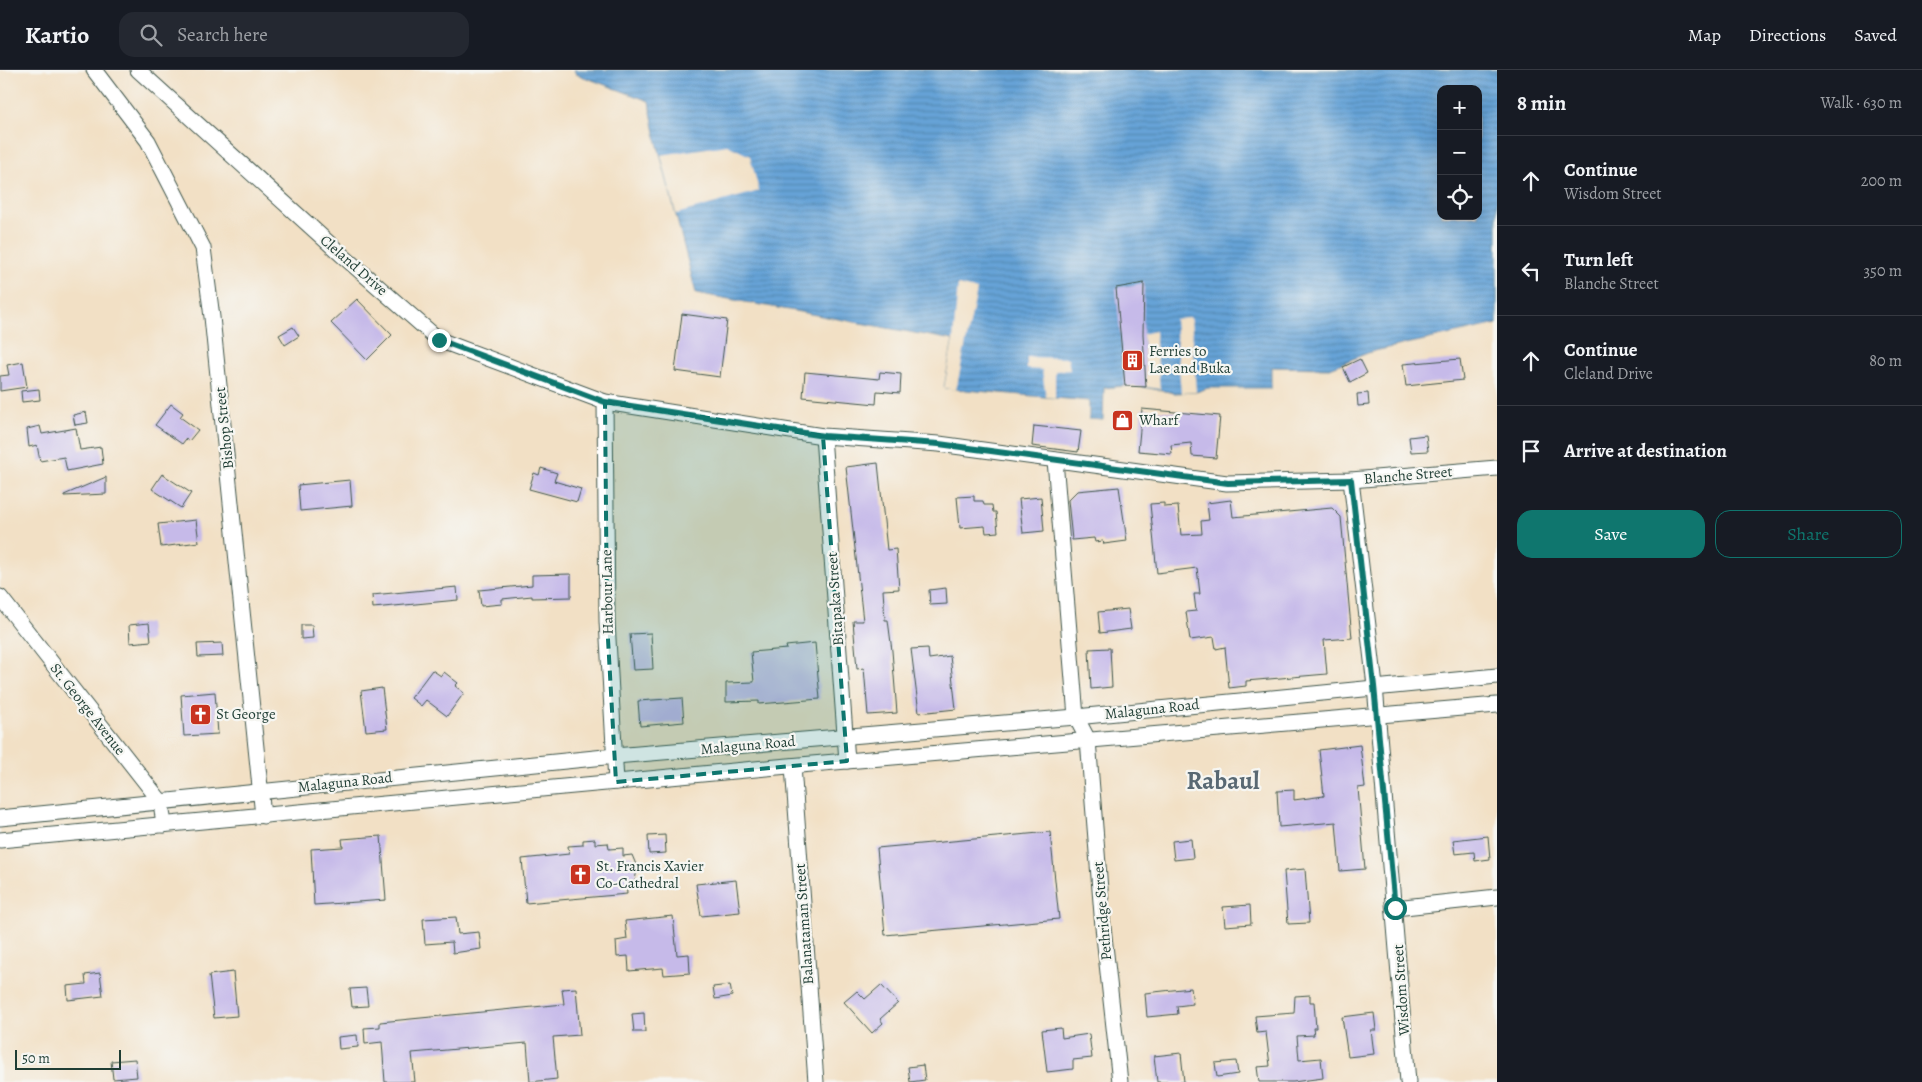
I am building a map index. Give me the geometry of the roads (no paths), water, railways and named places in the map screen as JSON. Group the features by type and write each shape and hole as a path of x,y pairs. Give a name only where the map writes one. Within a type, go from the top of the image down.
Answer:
{"street":[{"name":"Bishop Street","path":"94,70 148,141 203,248 212,317 263,816"},
{"name":"Cleland Drive","path":"138,70 343,256 439,340 605,402"},
{"name":"Blanche Street","path":"605,402 824,436 939,444 1228,483 1351,480 1497,468"},
{"name":"Harbour Lane","path":"605,402 607,621 616,782"},
{"name":"Bitapaka Street","path":"824,436 847,761"},
{"path":"1055,460 1076,717 1088,740"},
{"name":"Wisdom Street","path":"1351,480 1374,686 1395,908 1408,1082"},
{"name":"St. George Avenue","path":"0,597 161,802"},
{"name":"Malaguna Road","path":"0,818 615,756 845,738 1076,717 1374,686 1497,676"},
{"name":"Malaguna Road","path":"0,840 847,761 1376,717 1497,705"},
{"name":"Pethridge Street","path":"1088,740 1103,927 1120,1082"},
{"name":"Balanataman Street","path":"792,766 816,1082"},
{"path":"161,802 164,825"},
{"path":"1395,908 1497,897"}],"water":[{"path":"574,70 1497,70 1497,324 1370,352 1330,368 1271,367 1271,388 1208,388 1196,392 1175,393 1133,385 1104,388 1103,420 1089,419 1089,401 944,388 953,340 696,293 656,138 649,101 576,74"}],"place":[{"name":"Ferries to Lae and Buka","path":"1133,360"},
{"name":"Wharf","path":"1123,420"},
{"name":"St George","path":"200,714"},
{"name":"St. Francis Xavier Co-Cathedral","path":"580,875"}],"district":[{"name":"Rabaul","path":"1223,781"}]}
